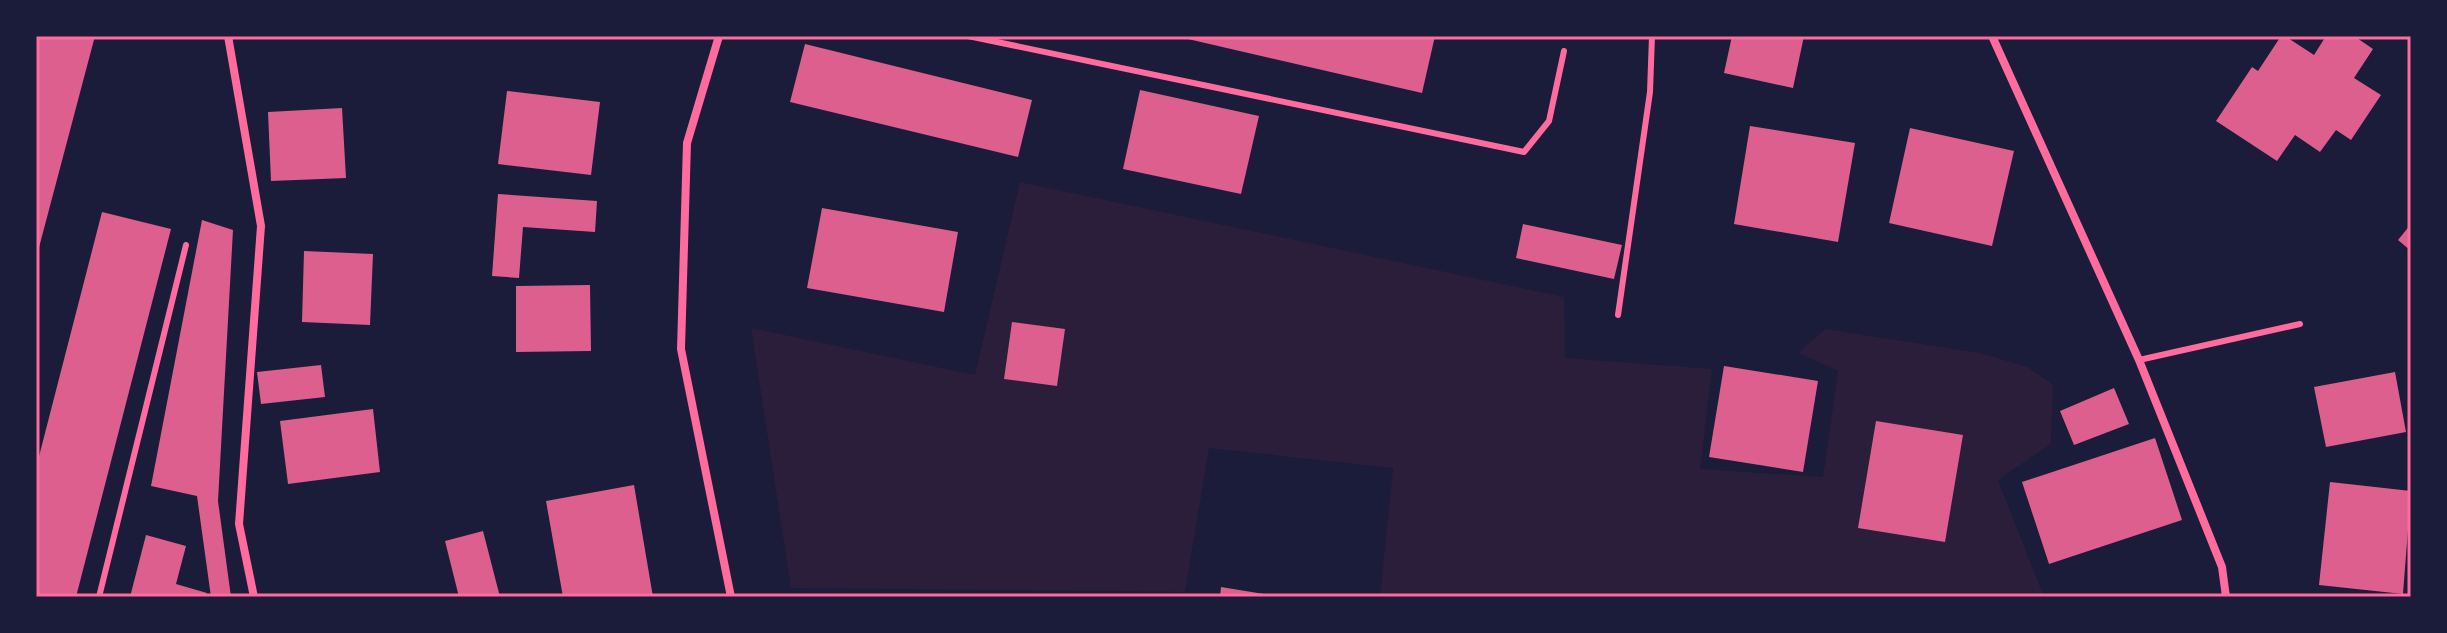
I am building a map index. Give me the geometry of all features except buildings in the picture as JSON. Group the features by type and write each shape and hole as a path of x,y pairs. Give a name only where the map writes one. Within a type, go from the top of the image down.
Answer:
{"street":[{"path":"228,36 261,226 239,524 254,597"},
{"path":"719,36 687,143 681,349 731,597"},
{"path":"1992,36 2139,360 2222,567 2226,597"}],"lane":[{"path":"968,36 1524,152 1549,121 1564,51"},
{"path":"1618,315 1650,92 1652,36"},
{"path":"99,597 186,245"},
{"path":"2139,360 2300,324"}],"shaded area":[{"path":"1020,182 1564,297 1565,358 1712,369 1700,469 1823,477 1838,371 1798,353 1825,329 1980,353 2028,367 2053,385 2051,444 1998,480 2044,597 1380,596 1393,468 1209,448 1185,592 791,588 751,328 975,375"}]}
